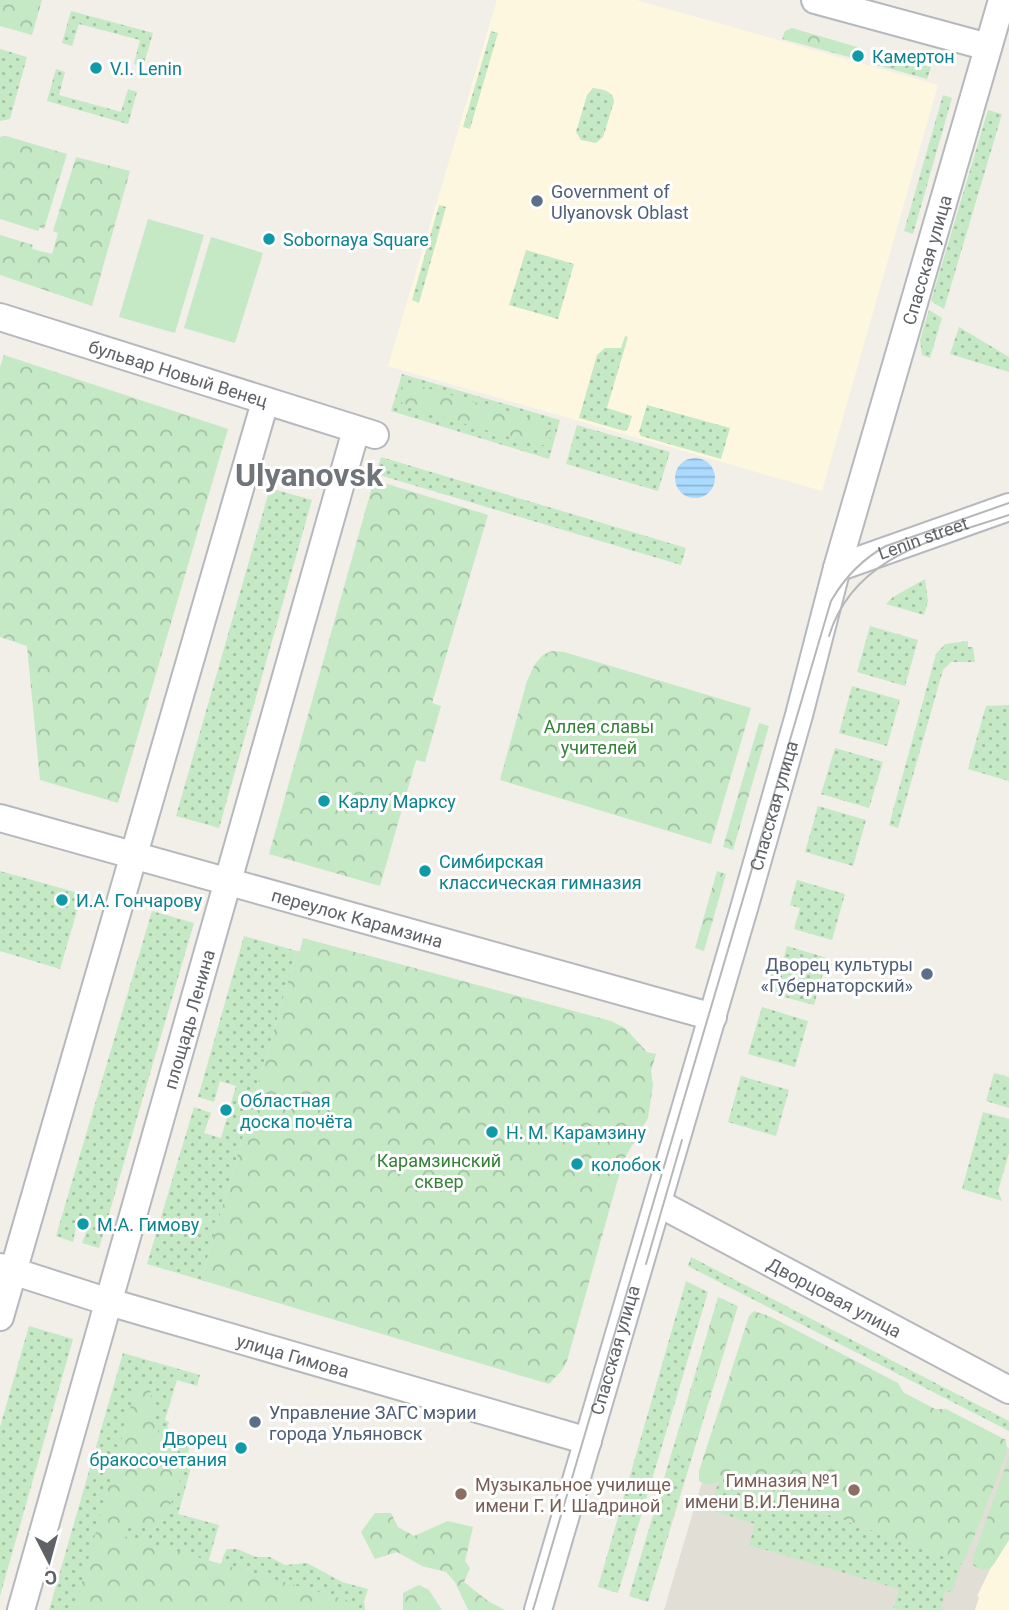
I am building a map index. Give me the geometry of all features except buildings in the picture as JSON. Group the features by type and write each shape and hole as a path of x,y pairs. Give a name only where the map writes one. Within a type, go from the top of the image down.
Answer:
{"street":[{"path":"815,0 988,47"},
{"name":"Спасская улица","path":"538,1610 713,1017 799,715 837,568 1002,0"},
{"name":"бульвар Новый Венец","path":"0,317 365,433"},
{"path":"0,1317 7,1269 133,857 265,402"},
{"name":"площадь Ленина","path":"21,1610 228,884 365,433"},
{"name":"Lenin street","path":"837,568 1009,507"},
{"name":"переулок Карамзина","path":"0,818 228,884 713,1017"},
{"name":"Дворцовая улица","path":"658,1203 1009,1390"},
{"name":"улица Гимова","path":"7,1269 109,1302 588,1441"}],"shaded area":[{"path":"497,0 636,0 938,85 822,491 388,366"},
{"name":"Гимназия №1 имени В.И.Ленина","path":"752,1313 1009,1448 1009,1531 977,1596 979,1597 975,1610 664,1610"},
{"path":"1009,1531 1009,1610 975,1610 979,1598 977,1596"}],"green space":[{"path":"0,0 42,0 32,35 0,26"},
{"path":"71,11 153,33 143,67 134,64 140,40 79,24 72,46 62,43"},
{"path":"792,28 857,47 853,58 782,39 785,31"},
{"path":"491,31 498,33 470,129 463,127"},
{"path":"0,49 27,57 10,119 0,121"},
{"path":"888,55 931,67 927,79 873,64 878,57"},
{"path":"56,69 65,72 59,95 121,112 128,89 137,92 128,124 47,101"},
{"path":"593,88 610,93 614,102 603,137 596,143 581,140 576,132 587,95"},
{"path":"943,95 952,98 913,234 904,231"},
{"path":"988,110 1002,114 944,309 931,301"},
{"path":"6,136 67,154 44,229 39,227 38,231 0,219 0,137"},
{"path":"76,157 130,171 92,306 0,275 0,235 33,245 32,249 52,254 58,233 53,231"},
{"path":"439,205 446,207 419,303 412,300"},
{"path":"148,219 204,235 175,333 119,317"},
{"path":"211,237 263,253 235,343 184,328"},
{"path":"526,250 574,264 558,319 509,305"},
{"path":"929,310 942,318 930,358 922,355 920,340"},
{"path":"959,327 1009,357 1009,372 950,354"},
{"path":"625,336 628,337 607,408 632,416 628,429 624,431 579,418 597,355 605,348 621,348"},
{"path":"4,355 228,429 118,803 40,780 27,646 0,637 0,367"},
{"path":"402,374 560,420 549,459 391,411"},
{"path":"406,384 543,422 551,429 551,437 547,444 539,446 405,406 400,395"},
{"path":"647,405 730,428 721,459 641,436 639,432"},
{"path":"577,425 670,452 658,491 566,464"},
{"path":"381,457 686,548 681,565 376,474"},
{"path":"374,480 488,515 432,703 441,706 425,762 416,760 380,886 269,854"},
{"path":"270,488 312,500 219,828 176,816"},
{"path":"925,579 928,601 924,615 886,604 893,597"},
{"path":"870,626 918,640 905,686 857,672"},
{"path":"968,641 968,647 973,647 975,662 951,662 943,670 898,828 889,825 936,654 945,644"},
{"name":"Аллея славы учителей","path":"552,651 564,652 751,708 711,844 500,780 527,681 535,664 543,655"},
{"path":"852,686 900,700 887,746 839,733"},
{"path":"1009,705 1009,781 968,769 986,706"},
{"path":"759,723 769,726 733,850 723,847"},
{"path":"835,748 883,762 869,808 821,794"},
{"path":"818,806 866,820 853,866 805,852"},
{"path":"0,871 82,894 60,969 0,951"},
{"path":"717,871 726,874 704,951 695,948"},
{"path":"797,880 845,894 832,940 794,929 800,908 790,905"},
{"path":"152,911 194,923 99,1248 82,1243 90,1222 78,1218 73,1242 56,1236"},
{"path":"244,936 297,951 201,1280 147,1264 194,1107 211,1113 204,1133 221,1138 236,1086 220,1081 214,1102 198,1097"},
{"name":"Карамзинский сквер","path":"303,938 611,1021 625,1028 647,1052 656,1054 651,1071 653,1085 648,1118 623,1161 567,1361 549,1384 201,1280"},
{"path":"787,946 827,958 814,1005 766,992 775,962 782,964"},
{"path":"762,1007 808,1021 795,1067 748,1054"},
{"path":"994,1073 1009,1077 1009,1108 986,1101"},
{"path":"741,1076 789,1090 776,1136 728,1122"},
{"path":"983,1112 1009,1119 1009,1153 998,1191 1002,1201 962,1189"},
{"path":"691,1257 1009,1421 1009,1431 688,1266"},
{"path":"686,1281 708,1292 618,1593 598,1587"},
{"path":"718,1297 738,1306 648,1602 629,1596"},
{"path":"723,1301 734,1306 735,1312 691,1457 684,1461 678,1457 676,1446 717,1304"},
{"path":"754,1311 771,1317 898,1383 904,1393 935,1409 946,1409 1006,1440 1007,1451 962,1563 787,1499 774,1500 764,1490 723,1475 712,1484 699,1481 699,1471 749,1316"},
{"path":"29,1326 73,1339 0,1596 0,1427"},
{"path":"123,1353 200,1375 197,1386 177,1380 165,1420 169,1422 165,1437 190,1445 188,1452 194,1457 178,1514 219,1525 194,1610 49,1610"},
{"path":"142,1384 150,1389 160,1440 180,1455 184,1465 173,1498 163,1515 149,1525 128,1525 123,1530 124,1536 350,1601 348,1610 77,1610 79,1593 135,1390"},
{"path":"1009,1457 1009,1540 994,1564 989,1569 981,1570 973,1565 973,1557"},
{"path":"720,1476 962,1563 952,1592 945,1591 941,1609 945,1610 893,1609 899,1589 749,1545 755,1524 710,1510"},
{"path":"375,1513 391,1513 398,1527 414,1536 448,1521 473,1527 465,1561 470,1568 464,1582 488,1601 505,1610 468,1610 455,1582 446,1572 422,1566 397,1552 375,1559 361,1532"},
{"path":"227,1549 237,1549 256,1557 270,1557 285,1565 307,1563 342,1582 368,1589 364,1601 365,1610 210,1610"},
{"path":"419,1585 429,1590 442,1610 403,1610 403,1593"}],"water":[{"path":"695,458 709,464 715,478 709,492 695,498 681,492 675,478 681,464"}],"tram line":[{"path":"533,1610 831,601 855,569 886,546 1009,503"},
{"path":"829,636 841,608 858,586 878,568 927,542 1009,515"},
{"path":"646,1264 682,1140"}],"place":[{"name":"Камертон","path":"858,56"},
{"name":"V.I. Lenin","path":"96,68"},
{"name":"Government of Ulyanovsk Oblast","path":"537,201"},
{"name":"Sobornaya Square","path":"269,239"},
{"name":"Карлу Марксу","path":"324,801"},
{"name":"Симбирская классическая гимназия","path":"425,871"},
{"name":"И.А. Гончарову","path":"62,900"},
{"name":"Дворец культуры «Губернаторский»","path":"927,974"},
{"name":"Областная доска почёта","path":"226,1110"},
{"name":"Н. М. Карамзину","path":"492,1132"},
{"name":"колобок","path":"577,1164"},
{"name":"М.А. Гимову","path":"83,1224"},
{"name":"Управление ЗАГС мэрии города Ульяновск","path":"255,1422"},
{"name":"Дворец бракосочетания","path":"241,1448"},
{"name":"Гимназия №1 имени В.И.Ленина","path":"854,1490"},
{"name":"Музыкальное училище имени Г. И. Шадриной","path":"461,1494"}],"district":[{"name":"Ulyanovsk","path":"309,475"}]}
